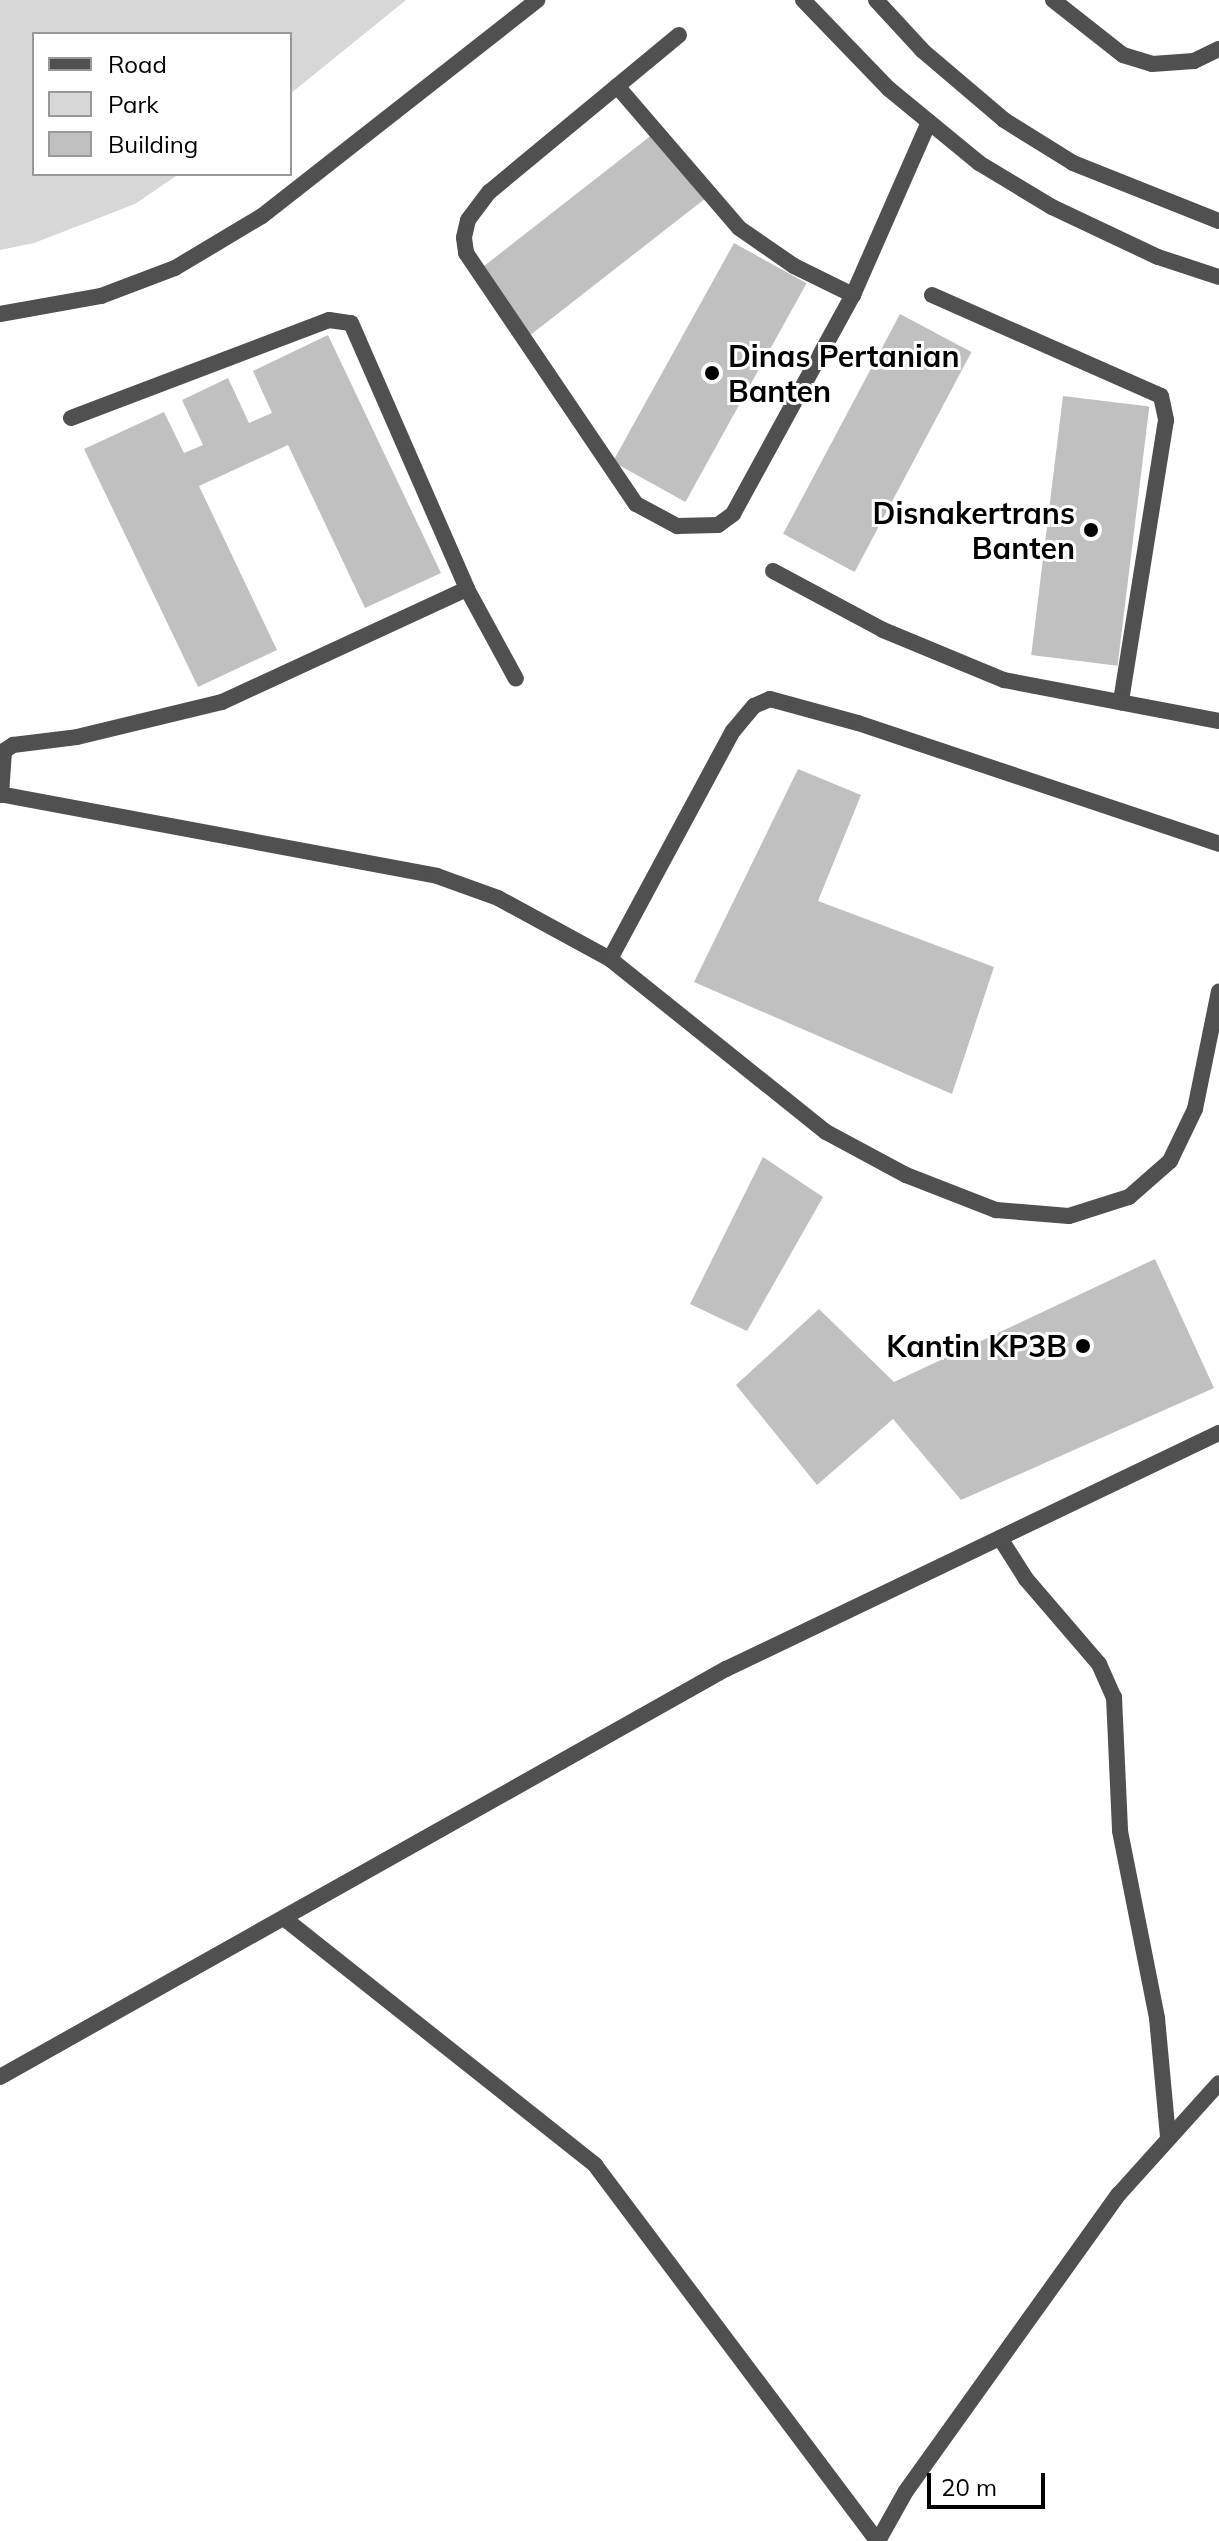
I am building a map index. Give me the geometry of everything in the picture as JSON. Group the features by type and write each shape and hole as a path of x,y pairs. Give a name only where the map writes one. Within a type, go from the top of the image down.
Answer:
{"street":[{"path":"0,314 101,296 175,268 262,216 537,0"},
{"path":"803,0 889,89 979,163 1052,207 1158,257 1219,277"},
{"path":"876,0 923,51 1004,120 1073,163 1219,221"},
{"path":"1053,0 1123,55 1152,64 1194,61 1219,49"},
{"path":"679,35 489,192 468,220 464,238 466,253 636,504 677,526 718,525 733,514 853,295 929,122"},
{"path":"617,86 739,228 794,266 853,295"},
{"path":"932,295 1161,396 1166,420 1121,702"},
{"path":"71,418 329,320 351,323 467,589 516,679"},
{"path":"773,571 883,630 1004,680 1219,721"},
{"path":"467,589 222,702 77,737 13,745 4,751 0,794 437,876 498,898 610,959 826,1132 906,1175 996,1210 1069,1216 1129,1197 1170,1161 1195,1109 1219,991"},
{"path":"610,959 733,731 754,706 770,699 858,723 1219,844"},
{"path":"0,2077 726,1669 1219,1433"},
{"path":"1000,1538 1026,1579 1099,1664 1114,1697 1120,1831 1157,2018 1168,2137"},
{"path":"285,1919 595,2165 878,2541 906,2491 1119,2194 1219,2083"}],"green space":[{"path":"0,0 406,0 292,92 292,32 32,32 32,176 176,176 135,204 34,243 0,250"}],"building":[{"path":"653,134 704,199 531,335 480,269"},
{"name":"Dinas Pertanian Banten","path":"734,243 807,283 685,502 613,462"},
{"name":"Disnakertrans Banten","path":"900,314 972,352 855,572 783,534"},
{"path":"328,335 441,573 365,608 288,445 199,486 277,650 198,687 84,449 164,412 184,453 203,445 182,400 228,378 249,423 272,413 253,371"},
{"name":"Disnakertrans Banten","path":"1063,396 1149,407 1118,666 1031,655"},
{"path":"798,769 861,795 818,901 994,967 952,1094 694,982"},
{"path":"763,1157 823,1197 747,1331 690,1304"},
{"name":"Kantin KP3B","path":"1155,1259 1214,1388 961,1500 893,1419 817,1485 736,1385 819,1309 894,1382"}],"place":[{"name":"Dinas Pertanian Banten","path":"712,373"},
{"name":"Disnakertrans Banten","path":"1091,530"},
{"name":"Kantin KP3B","path":"1083,1346"}]}
